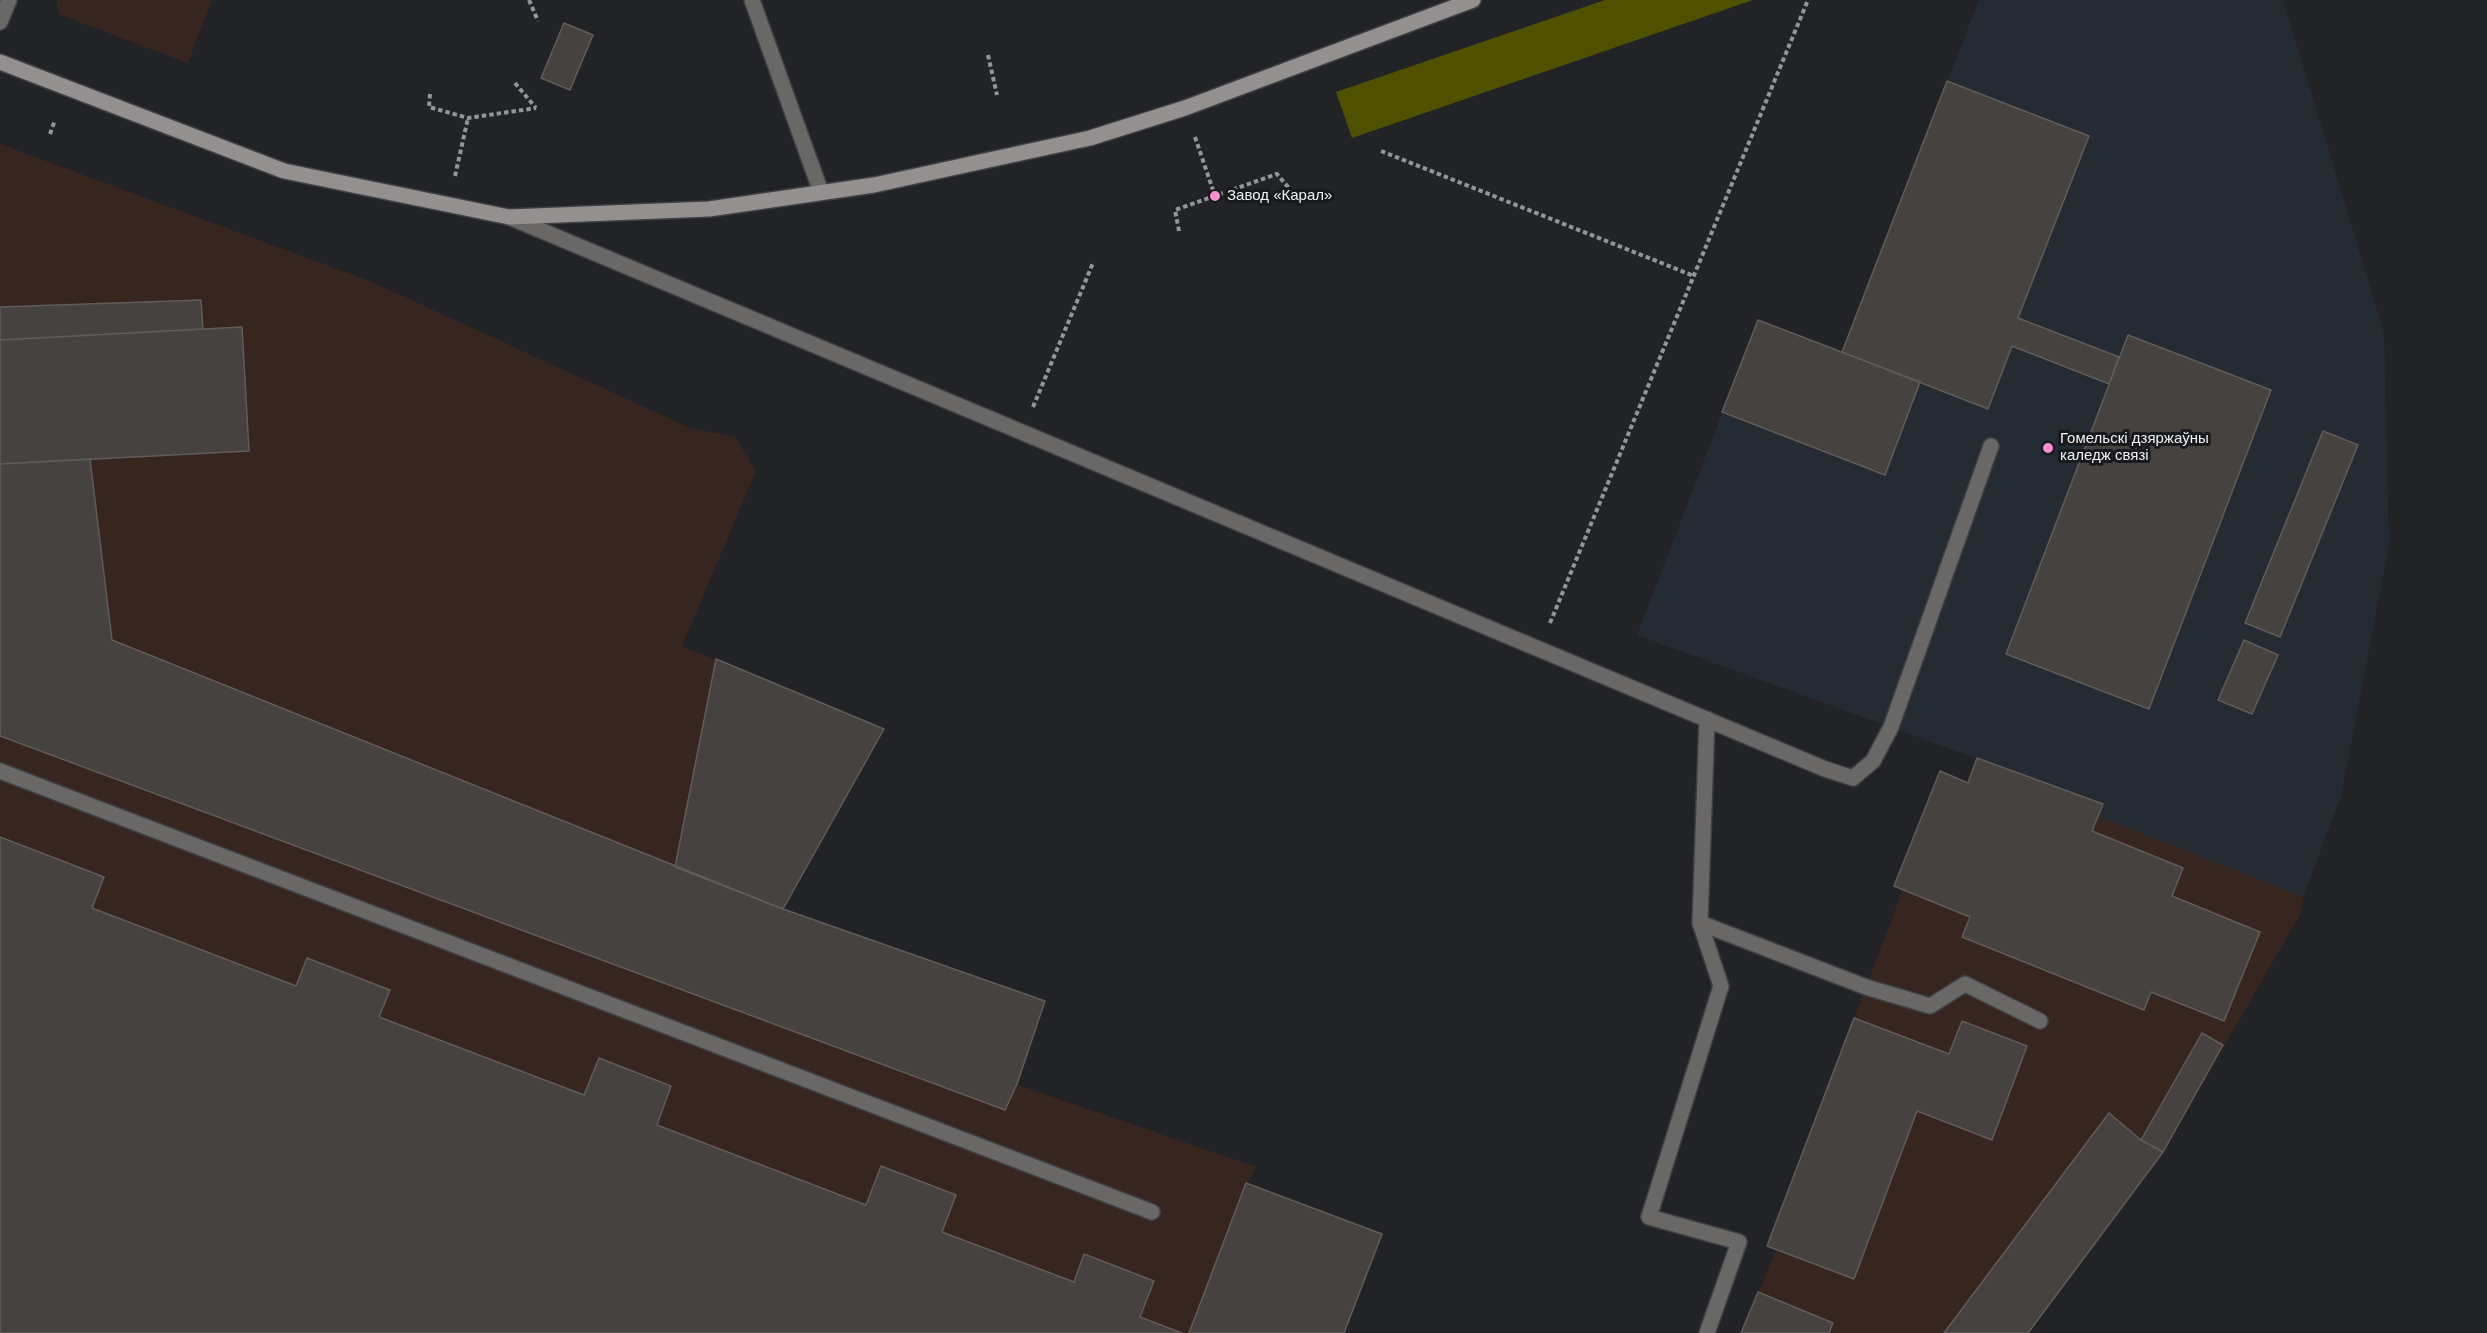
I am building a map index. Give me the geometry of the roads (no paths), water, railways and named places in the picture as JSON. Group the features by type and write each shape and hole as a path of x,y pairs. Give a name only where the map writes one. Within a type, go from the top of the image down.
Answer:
{"main road":[{"path":"0,62 284,171 509,217 709,209 874,185 1090,138 1185,108 1473,0"}],"lane":[{"path":"0,22 9,0"},
{"path":"752,0 821,192"},
{"path":"509,217 1540,648 1825,770 1853,778 1873,761 1891,727 1991,446"},
{"path":"1707,719 1700,923 1721,986 1649,1217 1739,1242 1707,1333"},
{"path":"0,771 1152,1212"},
{"path":"1700,923 1866,987 1930,1006 1965,984 2040,1021"}],"place":[{"name":"Завод «Карал»","path":"1215,196"},
{"name":"Гомельскі дзяржаўны каледж связі","path":"2048,448"}]}
